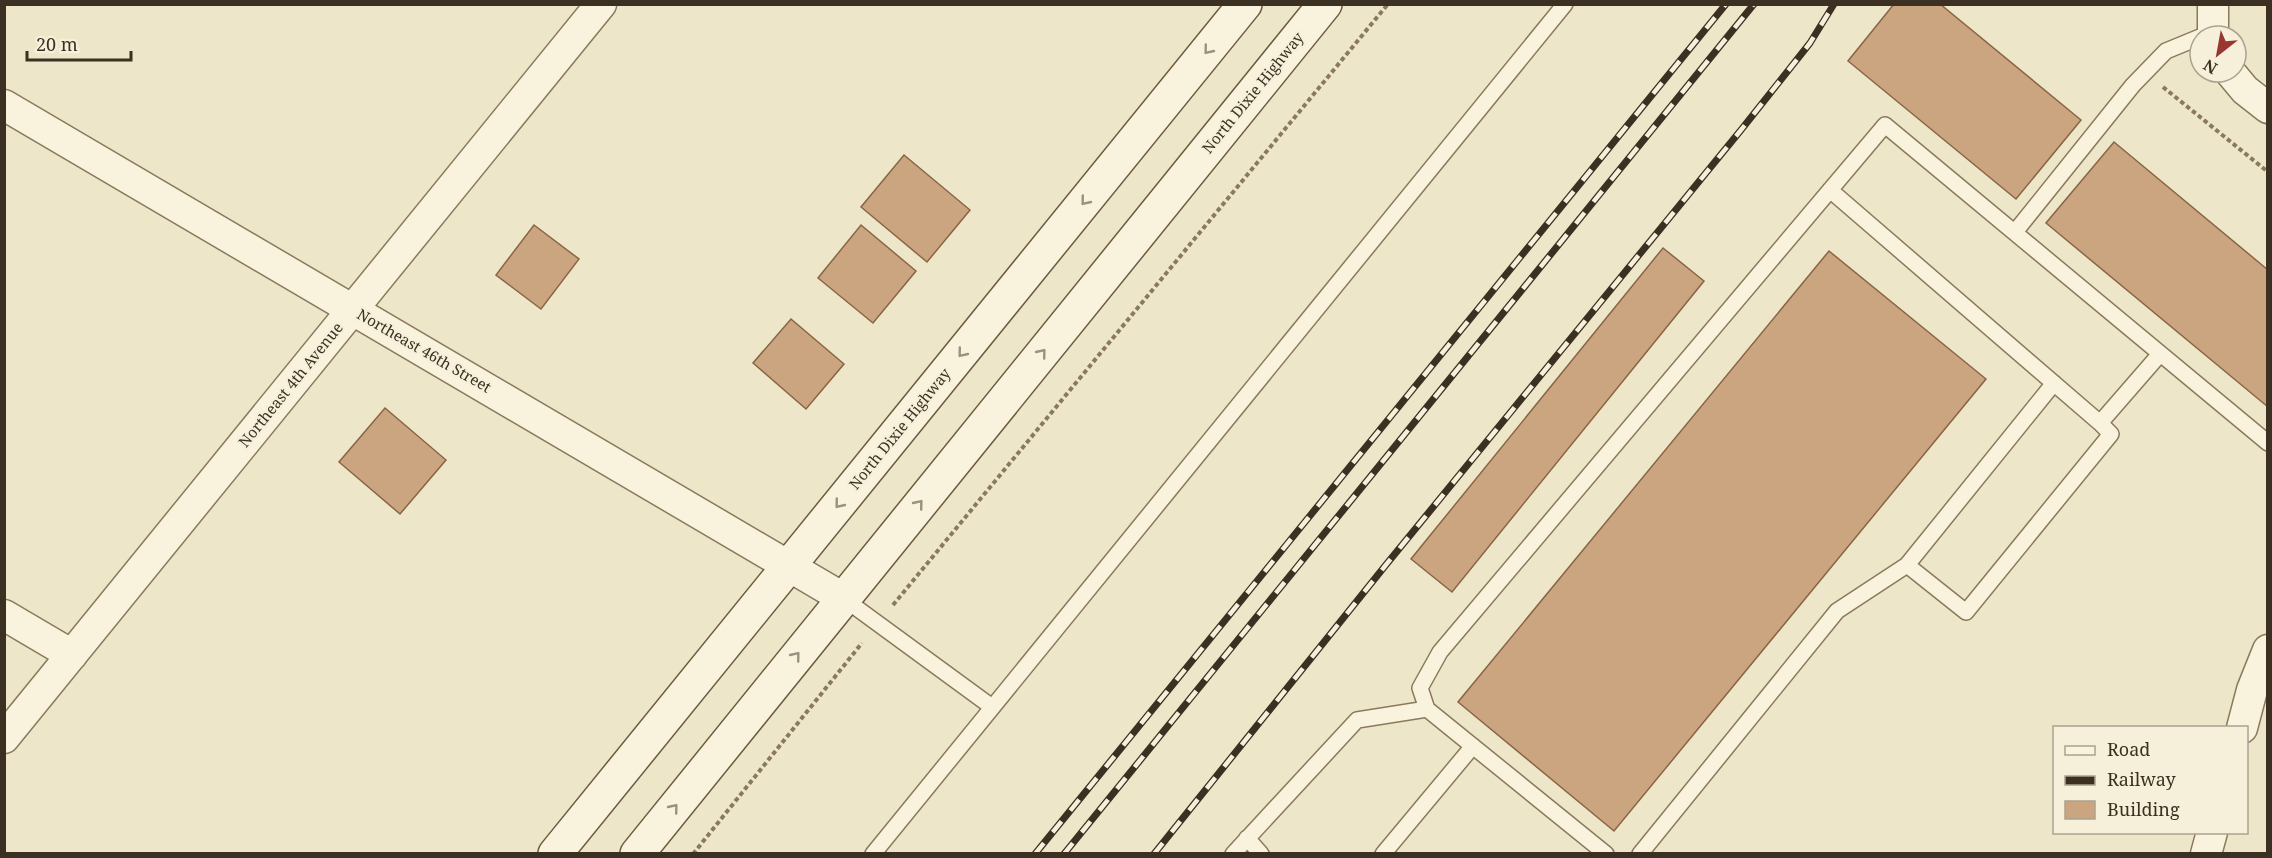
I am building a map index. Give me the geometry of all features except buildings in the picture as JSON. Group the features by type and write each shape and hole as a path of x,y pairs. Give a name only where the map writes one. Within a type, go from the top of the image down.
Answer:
{"main road":[{"name":"North Dixie Highway","path":"555,854 1245,4"},
{"name":"North Dixie Highway","path":"637,854 1325,4"}],"street":[{"name":"Northeast 4th Avenue","path":"4,738 602,4"},
{"path":"2240,84 2268,108"},
{"name":"Northeast 46th Street","path":"4,105 843,598"},
{"path":"4,615 72,655"},
{"path":"2243,726 2268,650"},
{"path":"2206,854 2211,834"}],"lane":[{"path":"873,854 1562,6"},
{"path":"2015,232 2133,85 2166,51 2188,39"},
{"path":"1606,854 1427,709 1420,688 1440,652 1885,125 2268,443"},
{"path":"1830,190 2110,434 1966,612 1907,565"},
{"path":"2100,423 2160,354"},
{"path":"1640,854 1837,611 1907,565 2054,383"},
{"path":"843,598 992,707"},
{"path":"1233,854 1357,720 1427,709"},
{"path":"1383,854 1473,746"},
{"path":"1247,837 1261,854"}],"path":[{"path":"693,854 878,624 1388,4"},
{"path":"2145,73 2268,172"}],"railway":[{"path":"1035,854 1726,4"},
{"path":"1064,854 1754,4"},
{"path":"1154,854 1385,566 1741,130 1810,43 1834,4"}]}
